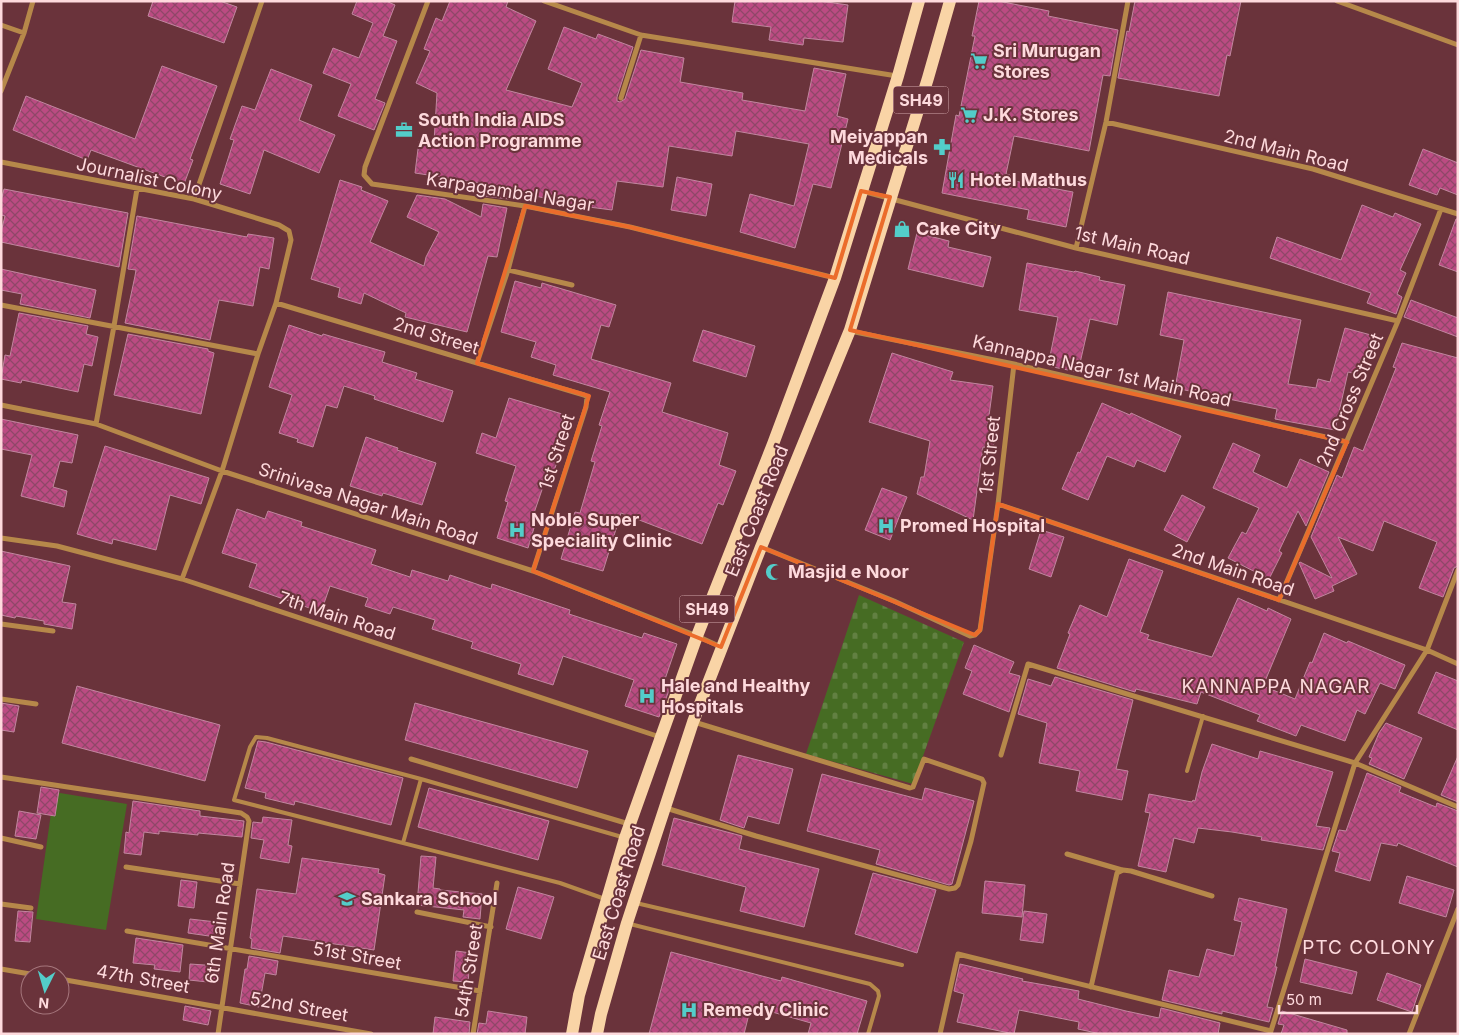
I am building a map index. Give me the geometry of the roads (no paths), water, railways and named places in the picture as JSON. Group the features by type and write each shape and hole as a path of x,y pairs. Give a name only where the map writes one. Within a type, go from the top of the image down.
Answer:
{"main road":[{"name":"East Coast Road","path":"572,1034 579,995 624,838 697,636 836,278 919,1"},
{"name":"East Coast Road","path":"597,1034 627,923 664,807 694,722 760,547 850,330 950,1"}],"street":[{"path":"1,91 24,33 33,1"},
{"path":"194,199 262,1"},
{"name":"Karpagambal Nagar","path":"428,1 366,162 364,171 366,179 372,184 525,206 630,226 836,278"},
{"path":"544,1 641,34 898,76"},
{"path":"1076,248 1106,122 1128,1"},
{"path":"1337,1 1458,45"},
{"path":"1,25 24,33"},
{"path":"620,98 641,34"},
{"name":"2nd Main Road","path":"1106,122 1313,169 1458,214"},
{"name":"Journalist Colony","path":"1,162 194,199 279,225 289,231 291,240 276,303"},
{"path":"96,424 137,189"},
{"name":"1st Main Road","path":"861,191 890,197 1076,248 1398,322"},
{"path":"477,363 508,270 525,206"},
{"name":"2nd Cross Street","path":"1279,600 1398,322 1441,209"},
{"path":"508,270 572,285"},
{"path":"182,579 222,471 258,354 276,303"},
{"name":"2nd Street","path":"276,303 587,397"},
{"path":"1,305 258,354"},
{"name":"Kannappa Nagar 1st Main Road","path":"850,330 1014,364 1348,442"},
{"name":"1st Street","path":"760,547 894,601 970,636 975,635 980,630 998,504 1014,364"},
{"name":"1st Street","path":"533,571 587,397"},
{"name":"Srinivasa Nagar Main Road","path":"1,405 96,424 222,471 533,571 721,647"},
{"name":"2nd Main Road","path":"998,504 1427,650 1458,664"},
{"name":"7th Main Road","path":"1,538 57,546 182,579 660,737"},
{"path":"940,1034 958,954 1271,1033 1355,763 1427,650 1458,570"},
{"path":"1,624 53,631"},
{"path":"1001,755 1028,664 1355,763 1458,807"},
{"path":"1,699 36,704"},
{"path":"664,807 756,836 948,889 955,888 958,885 971,841 984,783 982,779 924,759 913,787 910,788 694,722"},
{"path":"411,759 629,824"},
{"name":"6th Main Road","path":"1,777 241,813 247,817 249,821 218,1034"},
{"path":"1,838 40,847"},
{"path":"1067,854 1212,896"},
{"path":"126,867 240,884"},
{"path":"1091,987 1117,873 1123,870"},
{"name":"54th Street","path":"473,1034 497,883"},
{"path":"1,904 31,908"},
{"path":"1409,1034 1458,909"},
{"path":"416,912 490,928"},
{"name":"51st Street","path":"127,931 480,991"},
{"path":"1,969 20,972"},
{"name":"47th Street","path":"70,981 222,1007"},
{"name":"52nd Street","path":"222,1007 371,1034"}],"lane":[{"path":"1188,771 1203,716"},
{"path":"606,900 560,883 234,800 250,747 256,738 267,738 421,779 624,838"},
{"path":"403,843 421,779"},
{"path":"634,902 902,965"},
{"path":"627,923 870,984 878,991 879,996 868,1034"}],"place":[{"name":"Sri Murugan Stores","path":"979,61"},
{"name":"J.K. Stores","path":"969,115"},
{"name":"South India AIDS Action Programme","path":"404,130"},
{"name":"Meiyappan Medicals","path":"942,147"},
{"name":"Hotel Mathus","path":"956,180"},
{"name":"Cake City","path":"902,229"},
{"name":"Promed Hospital","path":"886,526"},
{"name":"Noble Super Speciality Clinic","path":"517,530"},
{"name":"Masjid e Noor","path":"774,572"},
{"name":"Hale and Healthy Hospitals","path":"647,696"},
{"name":"Sankara School","path":"347,899"},
{"name":"Remedy Clinic","path":"689,1010"}],"district":[{"name":"KANNAPPA NAGAR","path":"1276,686"},
{"name":"PTC COLONY","path":"1369,947"}]}
